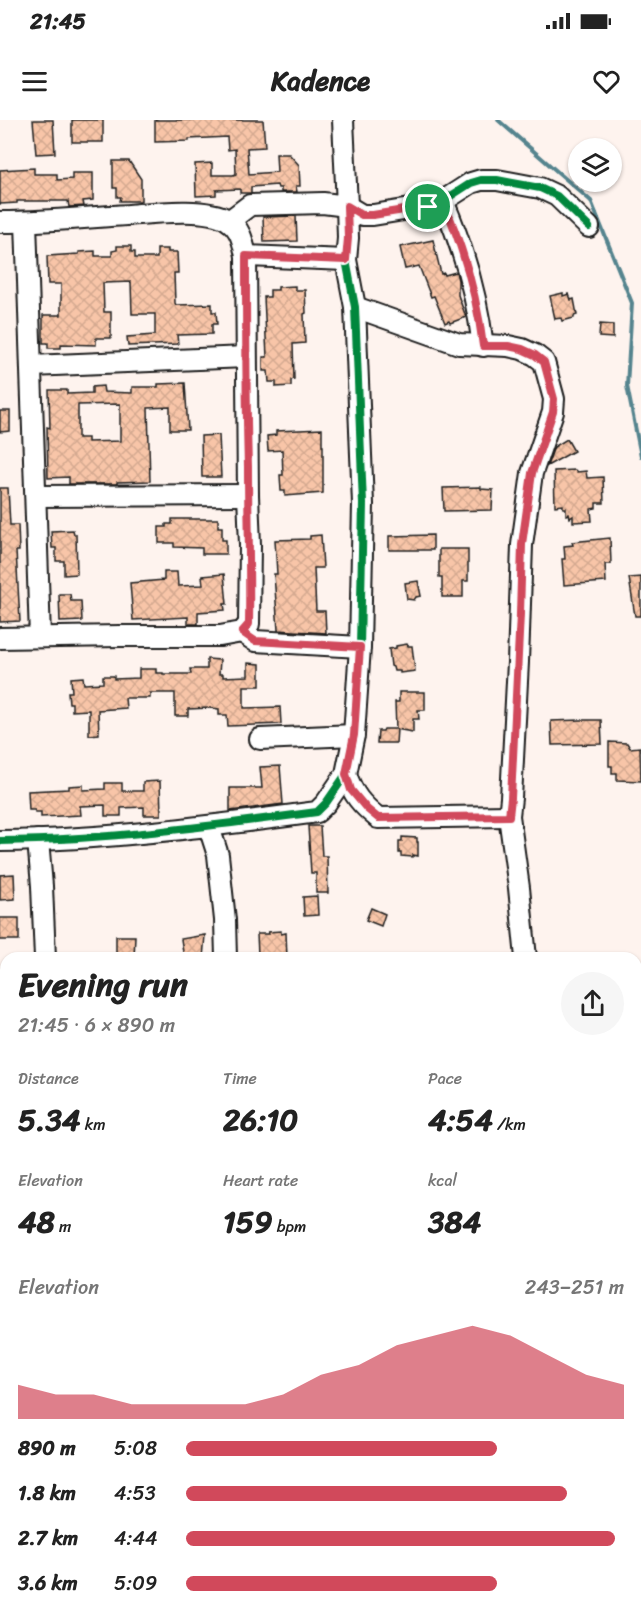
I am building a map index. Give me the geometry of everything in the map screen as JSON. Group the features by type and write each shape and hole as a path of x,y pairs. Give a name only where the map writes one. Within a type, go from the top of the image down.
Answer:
{"street":[{"path":"0,841 209,827 317,812 346,774 354,735 360,647 363,504 355,307 346,260 348,238 343,120"},
{"path":"229,221 250,204 323,203 347,206 362,215 428,207 443,201 471,183 481,180 497,180 540,188 557,196 589,227"},
{"path":"443,201 457,233 479,314 483,346"},
{"path":"0,222 180,212 213,214 229,221 242,235 246,256 250,545 249,624 242,632 220,636 0,638"},
{"path":"26,222 40,637"},
{"path":"246,256 346,260"},
{"path":"355,307 459,344 508,346 535,355 544,362 554,399 553,412 532,473 522,544 509,816 525,952"},
{"path":"31,366 246,357"},
{"path":"36,496 248,495"},
{"path":"242,632 255,641 360,647"},
{"path":"260,739 354,735"},
{"path":"346,774 351,790 378,818 509,816"},
{"path":"209,827 218,855 226,952"},
{"path":"38,840 45,952"}],"building":[{"path":"33,120 53,120 55,153 36,154"},
{"path":"72,120 103,120 103,142 72,142"},
{"path":"155,120 263,120 265,147 247,148 249,174 277,172 276,154 289,154 299,165 300,186 296,186 297,192 281,192 281,188 277,185 251,187 251,193 240,193 240,189 216,190 216,195 196,196 195,164 212,163 212,175 236,174 235,149 228,150 227,137 155,142"},
{"path":"113,161 129,161 141,179 141,201 120,201 121,197 117,197 117,188 113,188"},
{"path":"34,168 34,174 57,174 57,180 72,179 72,173 93,173 93,200 83,201 84,206 69,207 68,201 17,201 17,203 0,204 0,170"},
{"path":"296,216 297,241 264,242 263,217"},
{"path":"433,240 441,274 456,272 458,295 466,317 450,323 449,321 445,323 434,296 431,297 419,266 405,269 400,247"},
{"path":"117,246 131,246 131,252 135,252 135,258 157,258 157,249 177,252 178,273 174,273 175,303 176,305 212,304 212,312 216,312 217,324 212,324 212,334 177,335 178,344 128,346 127,337 155,335 155,314 132,314 131,282 103,283 104,312 111,312 111,338 96,338 96,345 61,344 61,348 48,348 48,343 43,343 43,315 61,315 61,284 48,284 47,256 95,251 95,256 112,256 112,251 117,250"},
{"path":"295,286 295,290 305,290 305,343 293,344 294,379 291,380 291,386 276,387 276,382 269,382 268,371 263,371 263,357 267,357 264,297 270,297 270,290 278,290 278,287"},
{"path":"563,293 563,296 569,294 571,300 574,299 577,315 562,321 561,318 555,319 550,296"},
{"path":"600,324 613,325 613,338 599,337"},
{"path":"185,383 188,430 170,430 170,407 148,408 150,481 69,484 69,477 48,478 49,390 67,390 67,394 92,393 92,387 103,386 104,392 132,393 132,387 158,387 158,384","holes":["120,404 120,441 88,442 88,438 78,438 78,405"]},
{"path":"0,411 10,411 10,431 0,432"},
{"path":"322,429 323,493 285,496 285,491 281,491 282,450 268,451 267,436 276,435 276,431"},
{"path":"219,435 221,477 202,477 201,436"},
{"path":"567,439 574,451 547,466 554,447"},
{"path":"575,470 577,472 586,471 587,478 603,477 604,503 596,503 596,508 591,509 592,521 573,522 573,516 570,518 569,514 566,515 566,508 563,508 563,505 555,506 554,471"},
{"path":"481,487 481,489 493,490 492,510 444,511 443,488"},
{"path":"0,488 8,488 10,525 18,525 19,551 16,551 20,621 0,622"},
{"path":"172,519 218,519 218,527 222,527 222,540 226,540 226,554 202,554 202,548 174,547 174,543 159,543 159,527 172,524"},
{"path":"73,530 76,534 77,574 64,575 64,561 56,561 56,548 52,548 51,531"},
{"path":"321,535 323,568 314,568 316,611 325,611 326,633 278,630 274,574 277,574 275,540 310,539 310,536"},
{"path":"433,535 433,550 389,550 389,536"},
{"path":"610,538 611,564 605,564 606,582 564,585 562,559 565,559 564,546 573,545 572,542"},
{"path":"439,549 468,549 468,581 463,581 463,597 442,597"},
{"path":"164,572 177,572 178,586 203,585 202,576 224,574 227,604 224,604 225,610 198,612 198,624 188,624 188,617 133,620 130,583 164,580"},
{"path":"641,577 641,616 635,616 629,578"},
{"path":"418,581 421,596 414,600 407,599 405,583"},
{"path":"59,594 70,594 71,601 81,601 82,621 60,622"},
{"path":"407,644 412,646 415,671 400,673 400,671 394,671 391,666 389,649"},
{"path":"207,659 220,660 219,674 223,674 223,677 248,676 248,663 260,664 260,686 244,686 244,708 280,707 281,724 228,726 227,715 219,715 219,709 210,708 188,709 188,716 175,716 175,693 150,693 150,698 125,698 126,708 98,710 99,734 89,735 89,710 72,711 72,703 69,703 68,692 72,692 71,678 83,677 84,684 103,683 103,676 114,676 114,679 139,678 139,669 156,669 156,673 163,674 191,674 190,669 207,669"},
{"path":"399,692 425,692 425,710 418,710 419,719 413,719 413,732 396,729 395,702 399,702"},
{"path":"601,720 602,744 552,745 551,721"},
{"path":"397,729 396,743 377,743 378,731"},
{"path":"609,742 627,743 630,748 640,747 641,781 617,780 617,773 612,773 612,766 609,766"},
{"path":"280,766 283,804 230,811 230,788 262,788 260,767"},
{"path":"160,781 161,815 144,815 144,807 121,808 121,816 105,816 105,805 80,806 81,815 41,817 41,812 29,810 28,791 69,789 69,786 83,785 83,790 105,789 105,783 122,783 122,791 143,791 143,782"},
{"path":"308,826 320,826 322,856 327,856 328,893 316,893 316,873 311,873"},
{"path":"402,837 417,838 418,856 401,856 399,841 402,841"},
{"path":"14,874 15,899 0,900 0,875"},
{"path":"317,896 318,915 304,916 303,897"},
{"path":"371,908 385,914 381,926 366,920"},
{"path":"0,918 19,918 19,940 0,940"},
{"path":"268,932 286,933 287,952 258,952 257,934 269,934"},
{"path":"205,935 204,952 183,952 181,939"},
{"path":"116,936 135,936 134,952 116,952"}],"waterway":[{"path":"498,120 591,201 632,303 627,386 641,456"}],"cycle path":[{"path":"0,841 79,838 199,827 317,812 326,803 346,774 354,735 360,647 363,504 355,307 346,260 347,206 362,215 428,207 443,201 471,183 481,180 497,180 540,188 557,196 589,227"}],"route":[{"path":"443,201 457,233 479,314 483,346 508,346 535,355 544,362 554,399 553,412 532,473 522,544 509,816 378,818 351,790 346,774 354,735 360,647 255,641 242,632 249,624 250,605 246,256 346,260 347,206 362,215 428,207 443,201"}]}
